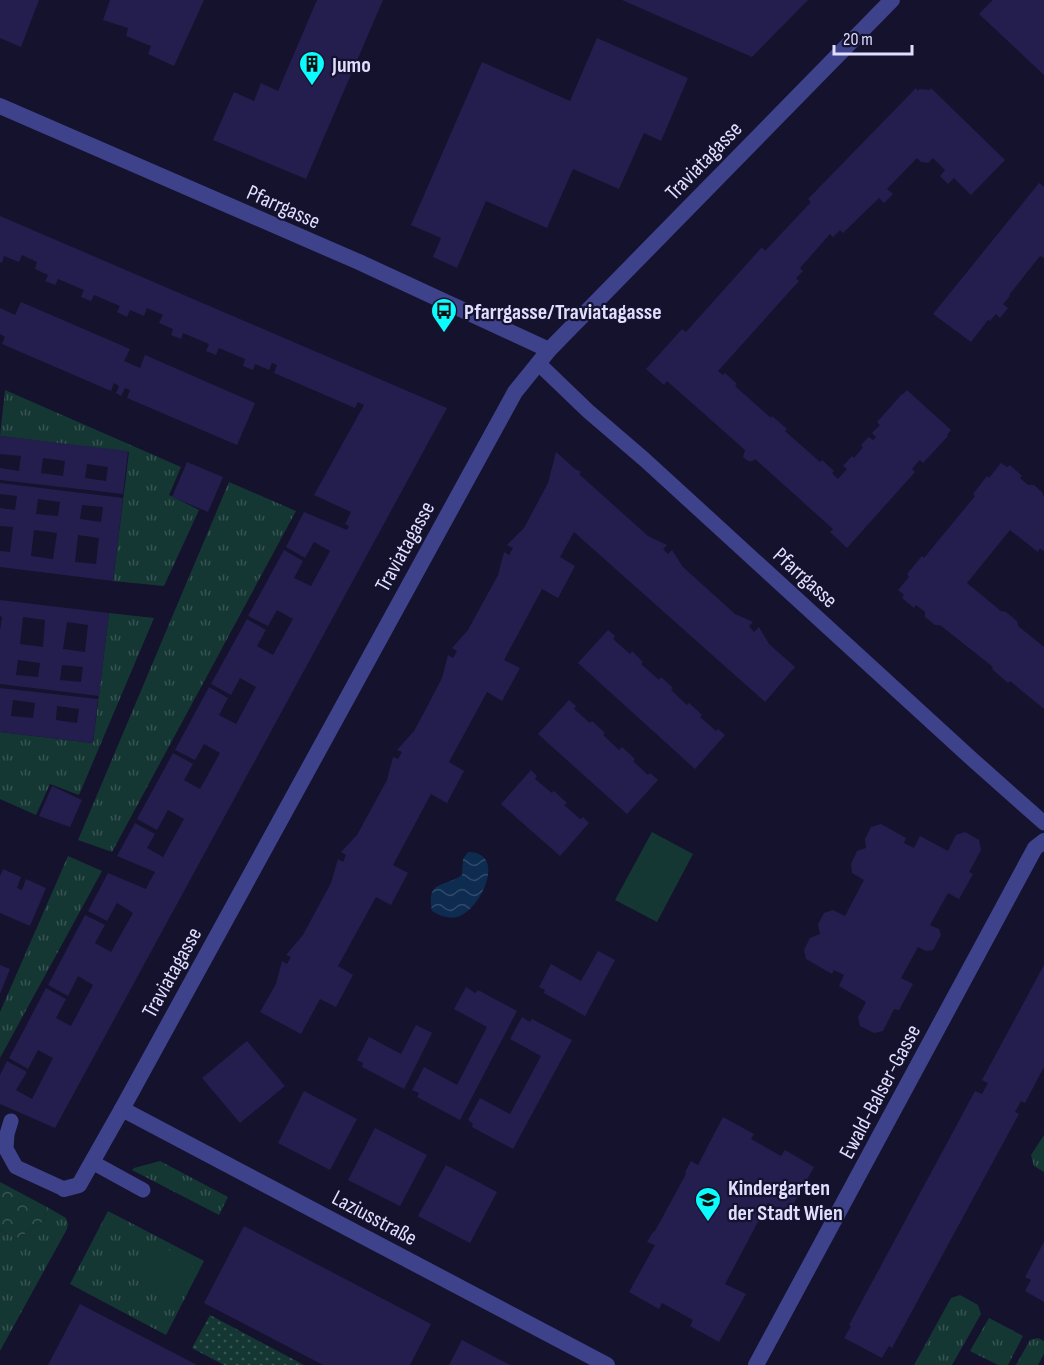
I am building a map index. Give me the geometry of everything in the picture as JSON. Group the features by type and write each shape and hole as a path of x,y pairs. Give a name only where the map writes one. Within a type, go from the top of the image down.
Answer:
{"street":[{"name":"Traviatagasse","path":"64,1189 79,1185 515,392 544,356 892,0"},
{"name":"Pfarrgasse","path":"0,106 454,305 544,356"},
{"name":"Ewald-Balser-Gasse","path":"756,1365 1035,848 1044,842"},
{"name":"Laziusstraße","path":"122,1109 607,1365"}],"lane":[{"name":"Pfarrgasse","path":"544,356 588,411 645,460 1044,824"},
{"path":"11,1121 6,1149 16,1167 64,1189"},
{"path":"92,1162 143,1190"}],"green space":[{"path":"5,390 181,467 169,495 199,510 164,586 113,581 129,452 0,436"},
{"path":"229,482 296,511 112,852 78,840"},
{"path":"109,613 154,618 79,795 50,784 36,815 0,799 0,732 93,743"},
{"path":"652,832 693,854 657,922 615,900"},
{"path":"68,856 102,871 0,1058 0,1012"},
{"path":"1044,1135 1044,1172 1034,1166 1031,1155"},
{"path":"160,1161 228,1197 219,1215 132,1170"},
{"path":"0,1182 47,1207 44,1221 17,1239 0,1230"},
{"path":"47,1207 66,1218 67,1229 0,1351 0,1230 17,1239 44,1221"},
{"path":"108,1211 204,1261 166,1335 70,1284"},
{"path":"166,1250 178,1251 188,1256 192,1262 193,1269 186,1282 171,1290 156,1289 143,1284 137,1273 140,1261 149,1254"},
{"path":"960,1295 978,1305 981,1314 952,1365 914,1365 951,1298"},
{"path":"210,1315 304,1365 224,1365 192,1348"},
{"path":"989,1318 1023,1336 1008,1365 998,1365 970,1351"},
{"path":"1038,1338 1044,1341 1044,1354 1038,1365 1016,1365 1030,1340"}],"water":[{"path":"468,852 480,854 486,861 487,881 482,892 468,911 460,916 449,917 435,913 432,911 431,901 434,889 462,875 463,859"}],"building":[{"path":"0,0 39,0 21,47 0,38"},
{"path":"110,0 204,0 174,66 148,54 151,46 126,36 128,28 103,20"},
{"name":"Jumo","path":"317,0 383,0 306,179 213,140 234,92 254,101 261,83 278,91"},
{"path":"622,0 808,0 752,57"},
{"path":"993,0 1044,0 1044,75 979,14"},
{"path":"597,38 688,78 661,141 644,133 619,189 573,169 547,228 486,201 457,268 433,257 441,238 411,225 482,62 570,101"},
{"path":"916,88 918,91 931,88 1005,160 971,195 954,178 948,184 940,176 945,170 933,158 928,163 921,162 917,158 887,189 893,194 884,203 879,198 843,233 840,230 833,237 830,234 800,268 803,271 796,278 799,281 718,371 723,375 725,373 737,384 735,386 787,429 785,431 820,462 822,460 834,471 832,473 838,479 847,469 843,466 852,456 854,458 863,447 861,445 869,437 873,440 876,437 872,433 880,425 877,422 907,390 951,430 923,463 920,460 916,464 912,469 915,472 847,548 830,532 833,529 755,459 748,461 743,457 745,450 667,381 664,385 646,369 682,329 686,332 762,247 765,251 811,202 808,199"},
{"path":"1039,183 1044,187 1044,258 1040,256 1009,295 1003,304 1008,308 1000,318 996,314 990,321 988,320 971,342 933,314"},
{"path":"0,216 447,408 55,1128 0,1104 0,1075 7,1061 27,1072 16,1090 32,1099 53,1058 38,1050 28,1069 9,1058 46,988 66,999 56,1018 71,1026 93,985 78,976 68,996 48,985 85,915 105,925 95,943 111,952 133,913 117,903 107,921 88,911 108,873 146,889 155,872 117,856 135,823 155,834 147,848 163,857 184,819 168,810 157,830 137,819 173,753 193,764 184,780 200,789 220,753 204,744 195,760 175,750 209,687 228,698 219,715 236,724 256,687 240,678 231,695 211,684 247,619 266,630 257,646 273,655 293,619 277,610 268,626 248,616 284,550 303,561 294,578 311,586 330,551 314,542 305,558 286,547 304,512 347,530 349,526 345,524 351,512 314,495 364,405 358,402 355,408 274,373 277,365 272,363 269,370 255,364 253,370 243,366 245,359 219,348 216,355 206,351 209,344 183,333 181,339 171,335 173,329 159,323 163,315 147,308 144,316 130,310 127,317 117,312 120,306 94,295 91,301 81,297 84,290 58,279 55,285 45,281 48,275 35,269 37,262 22,255 19,262 4,256 2,263 0,262"},
{"path":"21,302 130,349 124,361 140,368 145,355 255,403 237,445 127,398 130,390 125,388 121,396 116,393 119,386 114,383 111,391 2,344 5,337 0,334 0,308 15,315"},
{"path":"0,436 128,451 123,494 0,480 0,468 19,471 21,456 0,454","holes":["43,458 65,461 63,476 41,473","87,464 108,467 106,481 85,478"]},
{"path":"556,452 581,472 579,474 648,536 667,545 663,549 668,554 672,550 683,567 735,614 753,622 749,626 754,632 759,627 769,644 795,667 765,702 574,532 560,557 575,566 558,598 542,589 504,660 520,668 502,701 487,692 449,762 464,771 447,803 431,794 393,865 408,873 391,905 376,897 338,966 353,975 336,1007 320,999 301,1034 260,1012 276,984 282,961 287,964 291,957 286,955 303,935 331,883 338,859 343,862 346,855 341,852 357,835 387,780 393,757 398,759 402,752 397,750 414,731 442,678 448,655 453,658 457,651 452,648 468,630 498,575 504,552 509,555 513,548 507,545 524,528 548,483"},
{"path":"187,462 223,477 208,512 172,497"},
{"path":"1001,463 1007,467 1010,465 1028,485 1034,485 1042,492 1044,497 1044,549 1043,551 1040,548 1038,552 1010,530 967,583 1017,621 1018,626 1044,647 1044,709 1010,681 1008,683 992,669 993,667 940,625 935,625 925,617 925,612 916,605 914,608 902,598 904,595 898,590 909,577 907,574 922,556 924,558 975,496 973,494 987,476 989,478"},
{"path":"0,483 123,498 113,581 0,567 0,551 10,552 13,527 0,526 0,508 15,510 17,496 0,494","holes":["38,499 60,502 58,516 36,514","82,505 103,507 101,522 80,519","34,530 57,533 53,559 31,556","78,535 99,538 96,564 75,562"]},
{"path":"0,600 109,613 99,696 0,684 2,617 0,616","holes":["23,617 45,620 43,647 20,644","67,622 88,625 85,652 63,649","18,660 40,663 38,677 16,675","62,665 83,667 81,682 60,680"]},
{"path":"608,630 615,636 613,639 630,654 632,651 643,662 641,664 659,680 661,677 687,705 689,703 702,715 700,717 716,731 718,729 725,735 695,769 578,663"},
{"path":"0,688 98,699 93,743 0,732","holes":["13,700 35,703 33,718 11,716","57,706 79,709 77,723 56,720"]},
{"path":"569,700 576,706 574,709 590,723 592,721 619,750 622,747 648,775 650,773 658,780 627,814 538,734"},
{"path":"531,770 537,776 535,779 552,793 554,791 567,803 564,805 580,819 583,817 589,823 560,856 501,804"},
{"path":"52,786 82,800 70,827 39,816"},
{"path":"881,824 906,838 904,843 914,848 920,836 948,851 956,835 965,832 979,840 981,850 969,872 973,874 959,899 948,893 930,925 939,929 941,935 933,950 926,951 918,947 901,978 913,984 899,1010 894,1009 883,1031 874,1033 860,1026 858,1017 866,1002 839,986 844,975 834,970 832,974 806,959 804,950 810,938 820,934 818,924 824,913 833,910 845,916 864,880 852,873 851,864 857,851 866,848 865,839 871,827"},
{"path":"3,869 21,877 17,888 22,890 26,879 46,888 30,926 0,913 0,876"},
{"path":"598,951 615,960 585,1016 544,993 545,990 539,987 551,964 581,981"},
{"path":"0,965 10,969 0,994"},
{"path":"1044,965 1044,1067 1025,1103 1021,1101 1015,1112 1019,1114 892,1348 889,1346 882,1358 844,1338 851,1326 849,1325 975,1091 982,1094 988,1083 982,1080"},
{"path":"466,987 475,993 478,990 517,1011 460,1120 417,1097 419,1093 412,1090 424,1067 457,1085 487,1027 454,1009"},
{"path":"522,1017 530,1022 532,1019 572,1040 513,1149 472,1127 473,1124 468,1120 480,1098 510,1114 541,1056 510,1039"},
{"path":"416,1025 432,1033 404,1089 362,1067 363,1063 357,1060 369,1037 401,1054"},
{"path":"247,1041 285,1086 240,1123 202,1078"},
{"path":"304,1091 357,1119 330,1170 278,1143"},
{"name":"Kindergarten der Stadt Wien","path":"723,1117 754,1134 751,1139 781,1156 785,1150 814,1167 788,1214 768,1203 725,1284 746,1294 719,1342 690,1326 693,1320 662,1303 659,1309 629,1292 655,1245 647,1242 686,1174 691,1161 698,1165"},
{"path":"375,1128 427,1155 400,1206 348,1180"},
{"path":"446,1165 497,1192 470,1243 418,1216"},
{"path":"244,1226 431,1324 410,1365 323,1365 204,1303"},
{"path":"1044,1242 1044,1302 1025,1291 1031,1280 1025,1277"},
{"path":"80,1304 174,1353 197,1365 48,1365"},
{"path":"462,1340 510,1365 449,1365"}],"place":[{"name":"Jumo","path":"312,87"},
{"name":"Pfarrgasse/Traviatagasse","path":"444,334"},
{"name":"Kindergarten der Stadt Wien","path":"708,1223"}]}
